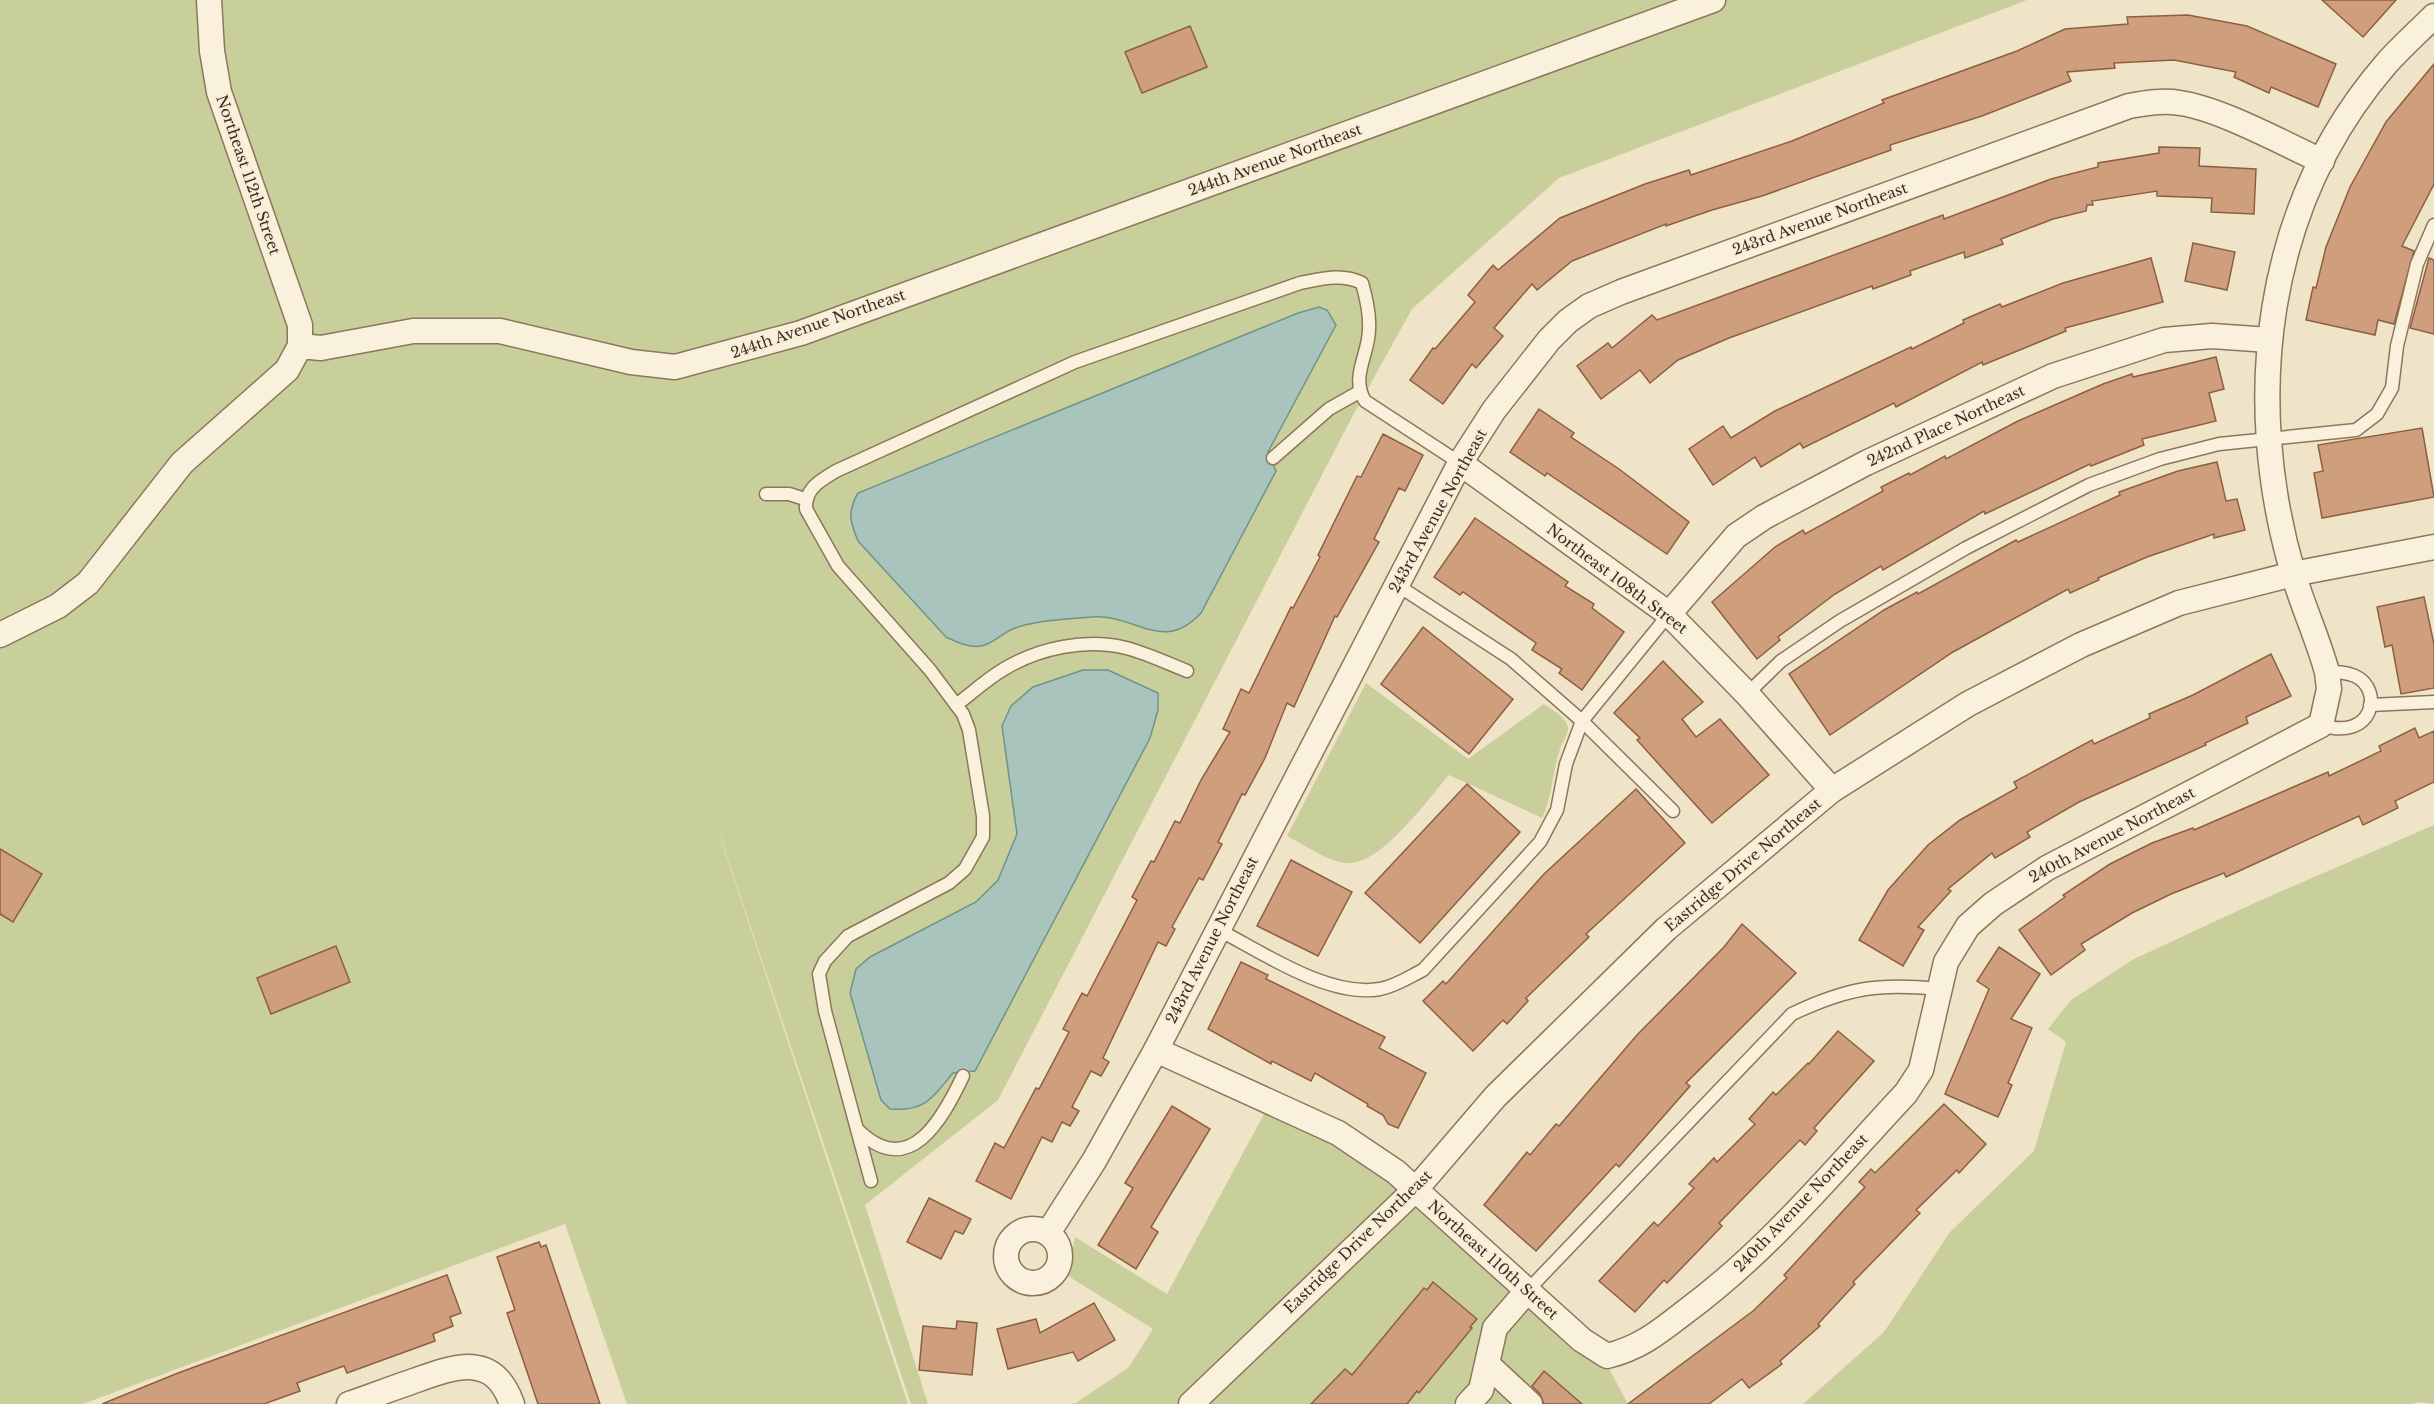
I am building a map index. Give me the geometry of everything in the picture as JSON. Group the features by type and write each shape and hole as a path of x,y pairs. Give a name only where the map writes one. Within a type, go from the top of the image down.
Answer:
{"street":[{"name":"Northeast 112th Street","path":"209,0 212,51 219,92 300,325 300,346"},
{"name":"244th Avenue Northeast","path":"300,346 321,348 413,331 500,331 631,362 675,367 718,358 812,329 1713,0"},
{"path":"2321,724 2329,689 2327,672 2293,574 2273,477 2268,439 2269,340 2283,263 2297,219 2322,161 2348,117 2386,64 2434,16"},
{"name":"243rd Avenue Northeast","path":"1048,1233 1094,1161 1156,1050 1460,463 1524,369 1568,321 1589,306 1620,291 2129,106 2159,102 2180,103 2206,110 2322,161"},
{"name":"242nd Place Northeast","path":"1669,614 1736,536 1764,517 1866,464 2054,376 2163,340 2212,336 2269,340"},
{"path":"0,635 58,606 88,583 182,464 287,370 300,346"},
{"name":"Northeast 108th Street","path":"1460,463 1669,614 1747,694 1832,790"},
{"name":"Eastridge Drive Northeast","path":"1191,1404 1416,1189 1496,1097 1666,930 1832,790 1968,704 2081,645 2179,603 2293,574 2434,547"},
{"name":"240th Avenue Northeast","path":"1607,1356 1631,1350 1648,1340 1722,1285 1758,1253 1905,1093 1921,1070 1946,962 1968,926 1993,904 2047,868 2321,724"},
{"name":"Northeast 110th Street","path":"1156,1050 1338,1133 1396,1172 1582,1340 1607,1356"},
{"path":"1468,1404 1481,1390 1495,1328 1527,1290"},
{"path":"1488,1365 1530,1404"},
{"path":"349,1404 454,1367 473,1366 490,1372 506,1385 512,1404"}],"lane":[{"path":"1747,694 1781,661 1840,621 1966,548 2089,485 2160,459 2219,444 2356,430 2377,414 2392,388 2397,346 2417,264 2434,225"},
{"path":"871,1181 822,1000 819,974 825,960 848,936 949,883 965,869 983,837 983,816 969,730 963,714 930,670 838,566 806,509 805,499 810,490 836,471 1075,362 1300,284 1327,278 1352,278 1362,283 1366,297 1370,331 1358,378 1359,392 1374,409 1460,463"},
{"path":"1273,458 1329,409 1359,392"},
{"path":"766,494 789,494 805,499"},
{"path":"1397,585 1511,659 1582,721 1673,811"},
{"path":"1217,929 1331,985 1356,990 1380,989 1401,982 1423,969 1442,952 1540,842 1557,810 1566,764 1582,721 1669,614"},
{"path":"956,705 1004,669 1051,650 1072,646 1105,644 1126,648 1187,671"},
{"path":"2321,724 2334,729 2357,727 2365,720 2370,705 2370,691 2364,682 2344,673 2327,672"},
{"path":"2370,705 2434,702"},
{"path":"1527,1290 1792,1014 1829,997 1866,987 1900,985 1938,989"},
{"path":"856,1129 870,1142 883,1148 896,1151 910,1146 934,1126 947,1108 963,1076"}],"green space":[{"path":"0,0 2027,0 1559,178 1412,309 1351,419 998,1100 865,1205 928,1404 911,1404 695,761 908,1404 627,1404 565,1224 83,1404 0,1404"},
{"path":"1366,683 1468,759 1544,704 1558,714 1567,723 1568,730 1557,758 1542,818 1449,775 1402,830 1373,854 1359,861 1338,862 1287,836"},
{"path":"2434,825 2434,1404 2419,1402 2412,1404 1803,1404 1884,1332 1950,1232 2034,1151 2066,1042 2048,1029 2071,1000 2132,960 2261,900"},
{"path":"1271,1101 1338,1133 1600,1352 1628,1404 1068,1404 1076,1403 1129,1367 1153,1329 1068,1276 1075,1237 1167,1294"}],"water":[{"path":"1319,307 1327,310 1336,325 1268,452 1276,471 1201,613 1187,625 1174,631 1161,632 1107,617 1063,619 1018,627 986,645 959,643 946,637 858,541 853,528 851,512 858,493 1298,313"},
{"path":"1083,670 1108,670 1158,693 1158,710 1150,738 975,1071 953,1073 927,1102 920,1106 890,1109 881,1100 850,993 856,969 870,957 976,902 998,880 1017,834 1002,726 1011,706 1033,687"}],"building":[{"path":"2322,0 2396,0 2363,37"},
{"path":"2188,15 2247,26 2336,64 2318,107 2271,87 2269,93 2234,77 2236,72 2174,60 2114,63 2115,68 2067,72 2071,81 1982,116 1890,145 1891,150 1762,196 1666,226 1666,224 1572,261 1537,290 1532,284 1494,328 1503,336 1476,368 1472,364 1443,404 1410,380 1433,348 1435,349 1475,302 1468,295 1493,265 1498,270 1560,218 1645,184 1689,170 1691,175 1792,141 1884,103 1882,100 2017,51 2065,29 2128,24 2127,17"},
{"path":"1190,26 1207,67 1142,93 1125,52"},
{"path":"2434,64 2434,184 2402,246 2414,251 2394,324 2378,320 2375,335 2306,320 2313,287 2316,288 2326,247 2350,187 2386,122"},
{"path":"2159,147 2200,148 2199,166 2256,169 2254,214 2211,212 2212,198 2157,196 2157,191 2092,201 2093,205 2087,205 2086,211 2053,219 2001,239 2003,244 1965,258 1964,252 1910,271 1911,275 1873,289 1872,286 1729,338 1678,360 1650,383 1640,370 1601,399 1577,366 1608,343 1612,348 1652,315 1657,320 1943,215 1944,219 2051,179 2098,167 2098,163 2159,153"},
{"path":"2193,243 2235,252 2227,290 2185,281"},
{"path":"2151,258 2163,302 2065,328 2066,331 1983,365 1982,362 1896,407 1894,403 1803,448 1800,443 1761,467 1755,457 1713,485 1689,449 1723,426 1731,438 1775,411 1911,347 1912,349 1964,323 1963,320 2000,304 2002,307 2063,283"},
{"path":"2429,258 2434,260 2434,334 2410,328"},
{"path":"2216,357 2224,389 2209,393 2216,421 2142,439 2144,445 2091,466 2090,464 1985,514 1984,511 1883,570 1881,566 1835,594 1778,637 1780,640 1757,659 1712,602 1775,547 1803,530 1805,534 1883,491 1881,487 1909,473 1910,475 1945,456 1946,459 2018,421 2103,384 2132,374 2133,377"},
{"path":"1539,409 1574,433 1571,437 1619,469 1689,522 1667,554 1547,473 1545,476 1510,452"},
{"path":"2422,428 2434,497 2322,518 2314,473 2323,471 2318,445"},
{"path":"1383,434 1423,455 1405,491 1399,488 1374,539 1379,542 1337,617 1335,616 1294,707 1287,703 1265,758 1245,795 1242,794 1218,842 1222,844 1203,880 1199,878 1172,927 1175,929 1166,946 1158,942 1103,1058 1109,1062 1101,1076 1091,1071 1072,1107 1079,1111 1070,1126 1062,1122 1052,1142 1042,1137 1011,1199 976,1181 995,1143 1004,1148 1036,1088 1039,1089 1069,1032 1063,1029 1082,993 1087,996 1137,900 1132,897 1151,861 1154,862 1175,821 1180,823 1201,780 1230,732 1223,729 1241,689 1249,693 1291,607 1293,608 1320,557 1318,555 1357,476 1361,477"},
{"path":"2217,462 2226,501 2237,499 2245,530 2214,538 2214,534 2147,557 2070,593 2068,589 1953,652 1830,735 1789,674 1884,610 2016,540 2018,542 2120,495 2119,492 2178,471"},
{"path":"1475,518 1568,582 1565,586 1594,604 1592,608 1624,632 1582,690 1559,673 1562,669 1532,650 1536,643 1463,592 1460,595 1434,577"},
{"path":"2424,597 2434,644 2434,688 2401,694 2392,645 2385,647 2377,607"},
{"path":"1423,627 1513,699 1469,754 1381,684"},
{"path":"2271,654 2291,696 2246,717 2248,723 2205,743 2206,745 2079,802 2027,832 2030,837 1995,858 1992,853 1948,889 1951,891 1918,927 1924,930 1903,966 1859,940 1888,890 1928,845 1960,820 2017,788 2014,782 2092,740 2094,744 2150,718 2149,714 2193,695"},
{"path":"1663,661 1703,702 1682,719 1696,737 1720,719 1769,775 1712,823 1637,740 1640,738 1614,713"},
{"path":"2415,728 2419,738 2434,731 2434,782 2395,801 2398,808 2363,825 2359,816 2226,877 2224,873 2171,894 2132,913 2081,944 2085,950 2051,975 2019,930 2065,897 2063,895 2110,864 2152,843 2193,828 2194,830 2328,772 2329,776 2381,751 2379,746"},
{"path":"1467,784 1520,832 1420,943 1365,893"},
{"path":"1636,789 1685,843 1586,934 1589,937 1526,998 1528,1001 1507,1024 1503,1020 1473,1051 1423,1001 1443,981 1446,984 1544,874"},
{"path":"0,849 42,874 13,922 0,914"},
{"path":"1291,860 1352,892 1318,956 1257,926"},
{"path":"1742,924 1796,973 1686,1083 1690,1086 1619,1167 1616,1164 1536,1251 1484,1205 1527,1152 1530,1155 1556,1124 1559,1126 1637,1035 1724,947"},
{"path":"336,946 350,982 271,1014 257,978"},
{"path":"1999,947 2040,974 2011,1019 2032,1028 2008,1083 2012,1085 1998,1117 1945,1094 1989,989 1977,981"},
{"path":"1241,962 1268,975 1266,979 1385,1037 1379,1048 1426,1073 1398,1128 1388,1124 1383,1115 1367,1106 1368,1104 1315,1073 1311,1081 1272,1061 1271,1064 1208,1029"},
{"path":"1838,1031 1874,1061 1814,1128 1817,1131 1805,1145 1800,1140 1719,1223 1722,1226 1667,1283 1664,1280 1635,1312 1599,1281 1654,1222 1658,1226 1694,1188 1689,1184 1714,1158 1717,1162 1755,1124 1749,1119 1773,1092 1776,1095 1809,1064"},
{"path":"1944,1104 1986,1144 1959,1173 1957,1170 1916,1210 1920,1213 1853,1282 1855,1284 1818,1324 1820,1326 1780,1361 1782,1364 1749,1388 1742,1379 1709,1404 1628,1404 1753,1311 1787,1278 1784,1275 1865,1187 1859,1182 1871,1169 1875,1173"},
{"path":"1172,1106 1210,1129 1151,1227 1158,1232 1136,1269 1098,1245 1133,1188 1125,1183"},
{"path":"929,1198 971,1219 963,1234 955,1231 941,1259 907,1242"},
{"path":"539,1242 541,1247 546,1245 600,1404 538,1404 507,1313 515,1310 497,1257"},
{"path":"447,1275 461,1313 450,1317 453,1326 433,1334 435,1341 347,1373 344,1366 297,1383 300,1391 264,1404 102,1404 178,1373"},
{"path":"1433,1282 1477,1319 1419,1393 1417,1391 1407,1404 1311,1404 1345,1369 1352,1375 1424,1288 1427,1290"},
{"path":"1094,1303 1115,1340 1078,1361 1073,1352 1008,1369 997,1329 1036,1319 1040,1333"},
{"path":"957,1321 977,1323 972,1375 919,1370 923,1326 956,1329"},
{"path":"1544,1371 1582,1404 1544,1404 1540,1394 1532,1386"}]}
